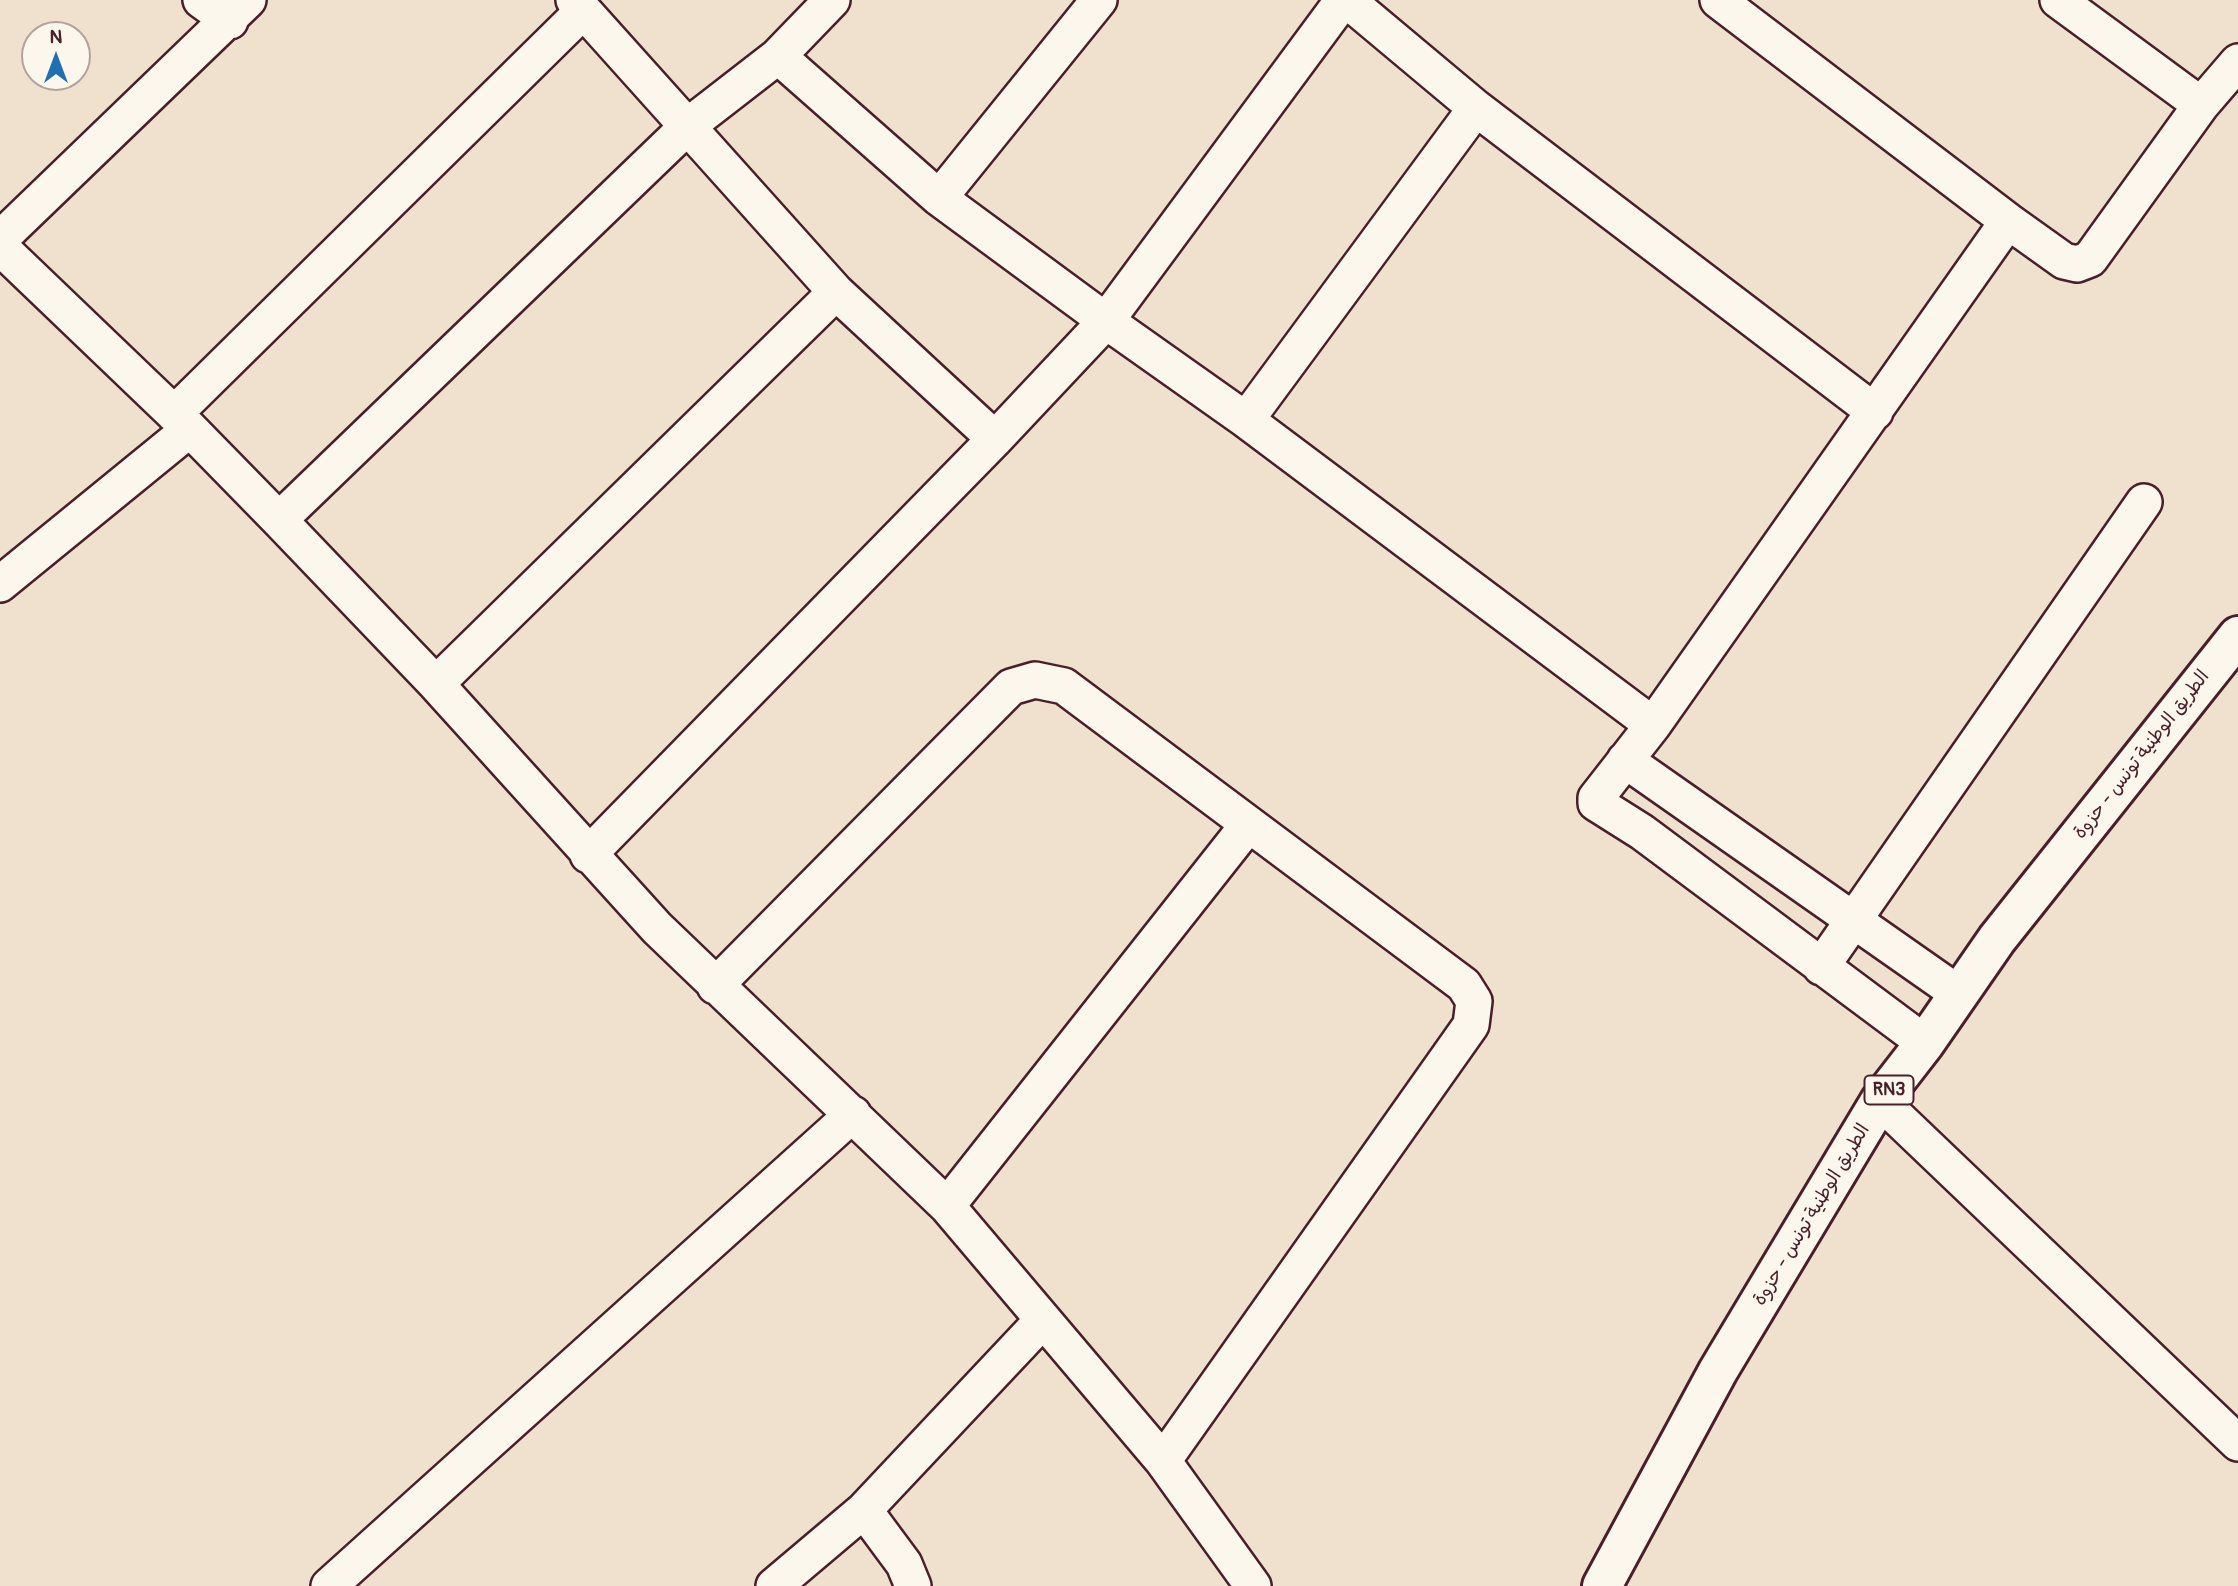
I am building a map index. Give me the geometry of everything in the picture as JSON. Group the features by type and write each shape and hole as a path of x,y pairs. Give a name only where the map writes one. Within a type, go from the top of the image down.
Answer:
{"main road":[{"name":"الطريق الوطنية تونس - حزوة","path":"1602,1586 1718,1371 1880,1101 1925,1043 2005,928 2238,636"}],"street":[{"path":"201,0 239,10"},
{"path":"279,520 689,125 778,56 832,0"},
{"path":"939,198 1099,0"},
{"path":"588,855 995,439 1105,321 1345,0 1476,108 1875,412"},
{"path":"1718,0 2008,221 2064,261 2077,264 2090,259 2201,105 2238,62"},
{"path":"2058,0 2201,105"},
{"path":"0,584 182,422 578,6 689,125 836,292 995,439"},
{"path":"0,239 239,10"},
{"path":"778,56 939,198 1105,321 1246,420 1653,725"},
{"path":"1246,420 1476,108"},
{"path":"1925,1043 1642,832 1596,803 1596,798 1653,725 2008,221"},
{"path":"0,247 182,422 279,520 436,684 588,855 715,986 947,1206 1163,1461 1253,1586"},
{"path":"436,684 623,497 836,292"},
{"path":"1821,967 2144,502"},
{"path":"715,986 1011,687 1035,680 1065,686 1464,985 1474,1001 1471,1025 1163,1461"},
{"path":"1625,760 1959,994"},
{"path":"947,1206 1248,825"},
{"path":"1880,1101 2238,1443"},
{"path":"329,1586 853,1114"},
{"path":"774,1586 864,1510 1042,1321"},
{"path":"864,1510 904,1564 913,1586"}]}
